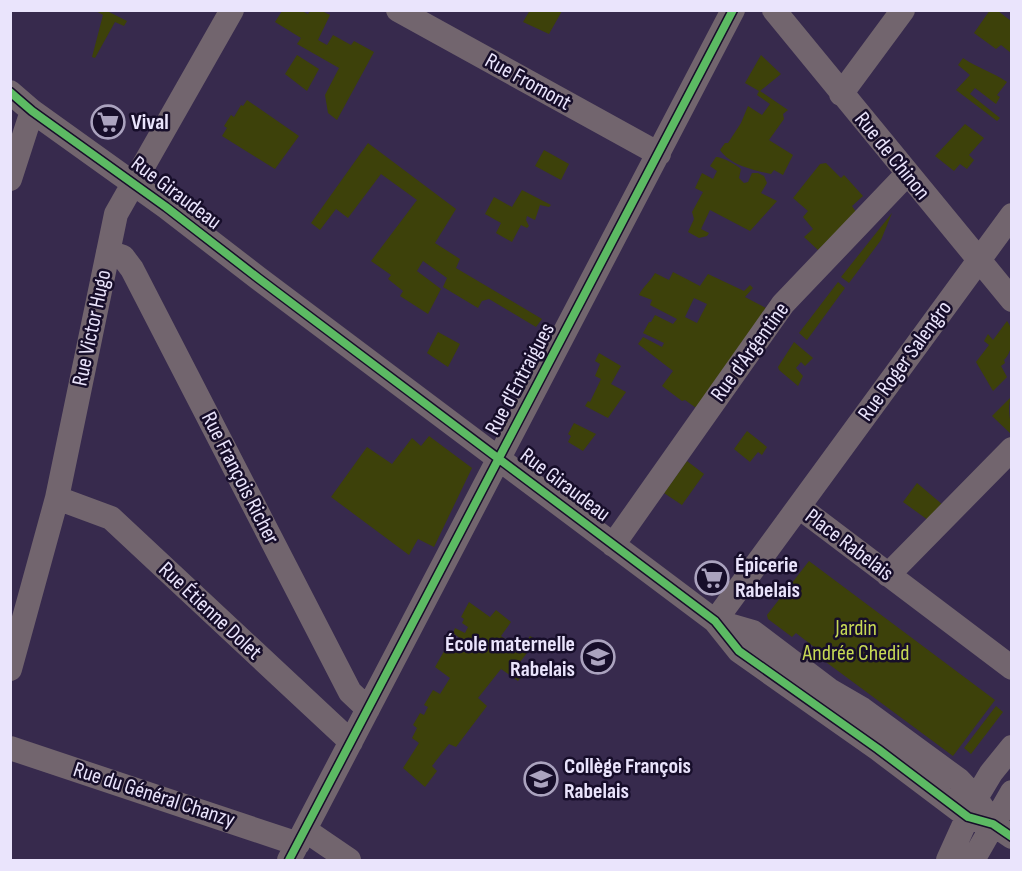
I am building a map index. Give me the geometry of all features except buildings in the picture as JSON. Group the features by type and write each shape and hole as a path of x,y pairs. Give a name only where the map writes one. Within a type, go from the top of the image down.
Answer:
{"street":[{"name":"Rue Victor Hugo","path":"10,669 57,498 116,214 232,10"},
{"name":"Rue Fromont","path":"398,10 659,154"},
{"name":"Rue d'Entraigues","path":"297,845 733,10"},
{"name":"Rue de Chinon","path":"774,10 1011,300"},
{"path":"841,94 903,10"},
{"name":"Rue Giraudeau","path":"10,92 21,109 134,183 715,621 739,651 878,749 972,807 1002,830"},
{"path":"10,179 21,109"},
{"name":"Rue d'Argentine","path":"613,545 783,304 907,174"},
{"name":"Rue Roger Salengro","path":"799,507 1011,215"},
{"name":"Rue François Richer","path":"108,252 123,257 132,269 350,692 368,709"},
{"path":"888,575 1011,449"},
{"name":"Rue Étienne Dolet","path":"57,498 111,518 351,742"},
{"name":"Place Rabelais","path":"715,621 799,507 1011,668"},
{"path":"948,861 972,807 991,774 1011,747"},
{"name":"Rue du Général Chanzy","path":"10,748 349,861"},
{"path":"973,861 1002,830 1011,792"}],"green space":[{"path":"530,10 562,11 549,34 523,22"},
{"path":"990,10 998,11 1011,21 1011,53 1001,45 996,49 974,33"},
{"path":"96,11 107,11 127,21 124,26 115,22 95,58 92,57 103,15"},
{"path":"282,11 302,11 308,14 310,11 322,11 330,15 318,40 327,45 333,35 351,45 354,41 374,52 337,120 328,113 325,95 339,68 297,44 301,38 275,22"},
{"path":"297,55 319,69 307,91 285,74"},
{"path":"761,55 781,74 760,91 788,110 783,114 784,119 769,140 793,155 783,175 774,170 771,174 743,166 730,160 720,150 725,143 728,143 741,123 748,106 762,115 770,104 757,95 759,91 745,83"},
{"path":"963,58 1007,82 997,95 1000,97 996,104 975,88 970,94 1000,118 997,121 956,90 970,75 958,65"},
{"path":"247,100 299,136 275,169 222,136 227,128 224,126 231,115 234,117"},
{"path":"965,124 984,138 969,155 974,160 967,169 960,164 954,171 935,156"},
{"path":"368,143 456,209 435,243 460,259 456,268 542,319 536,327 489,299 482,301 478,308 443,287 447,278 423,261 417,271 441,289 428,314 400,296 403,291 388,279 391,275 371,261 417,200 381,174 348,218 336,209 320,230 311,223"},
{"path":"544,150 569,164 561,180 535,166"},
{"path":"716,157 741,169 739,178 744,183 748,182 752,173 764,176 767,183 761,193 777,201 750,231 710,210 701,229 709,233 699,238 688,232 694,219 692,212 703,192 695,188 702,173 713,179 717,171 710,166"},
{"path":"826,163 841,178 844,175 863,196 852,206 856,212 818,250 804,237 813,229 803,217 808,211 793,198 820,164"},
{"path":"522,190 551,205 549,207 540,205 535,220 527,216 529,226 527,228 521,225 512,242 496,233 501,223 485,214 494,197 512,207"},
{"path":"892,213 881,240 849,283 841,277"},
{"path":"673,272 700,286 708,274 744,291 750,285 753,288 745,297 766,308 699,410 662,386 673,371 638,344 643,337 662,347 664,343 643,333 655,315 673,324 677,319 650,305 652,300 639,295 655,273 669,280","holes":["694,298 707,304 697,323 685,317"]},
{"path":"838,282 845,288 807,340 799,333"},
{"path":"1007,321 1012,342 1004,360 1005,363 1001,366 1007,377 993,391 976,362 989,345 984,341 988,334 993,340"},
{"path":"438,332 460,344 448,367 427,353"},
{"path":"794,342 813,358 805,366 801,362 796,368 803,376 798,386 778,367"},
{"path":"599,353 621,366 611,384 626,392 608,418 585,406 588,401 590,402 601,379 595,376 600,364 595,361"},
{"path":"1011,397 1009,407 1011,434 992,416"},
{"path":"574,423 596,434 583,451 568,442 571,436 568,434"},
{"path":"747,431 767,447 762,455 758,452 750,462 734,449"},
{"path":"429,436 472,468 434,547 418,539 409,555 331,497 367,447 392,464 412,438 421,446"},
{"path":"687,461 704,474 682,505 664,493"},
{"path":"917,483 943,505 928,520 903,502"},
{"name":"Jardin Andrée Chedid","path":"809,561 995,700 953,756 811,651 814,647 796,633 792,637 768,619 767,615"},
{"path":"469,602 490,617 496,610 511,622 501,636 520,649 530,636 537,640 520,662 528,668 518,681 501,669 478,698 487,706 456,747 449,744 432,766 437,771 425,787 403,768 419,743 412,738 417,728 413,725 420,713 424,715 428,707 424,705 433,690 440,694 450,678 435,667 447,646 458,651 465,642 453,633 455,628 465,633 468,627 462,623 464,619 461,617"},
{"path":"996,706 1003,712 971,754 964,748"}],"cycle path":[{"path":"289,860 733,10"},
{"path":"10,92 32,111 166,207 715,621 739,651 878,749 968,817 993,824 1012,837"}],"place":[{"name":"Vival","path":"108,122"},
{"name":"Épicerie Rabelais","path":"712,578"},
{"name":"École maternelle Rabelais","path":"598,657"},
{"name":"Collège François Rabelais","path":"541,779"}]}
